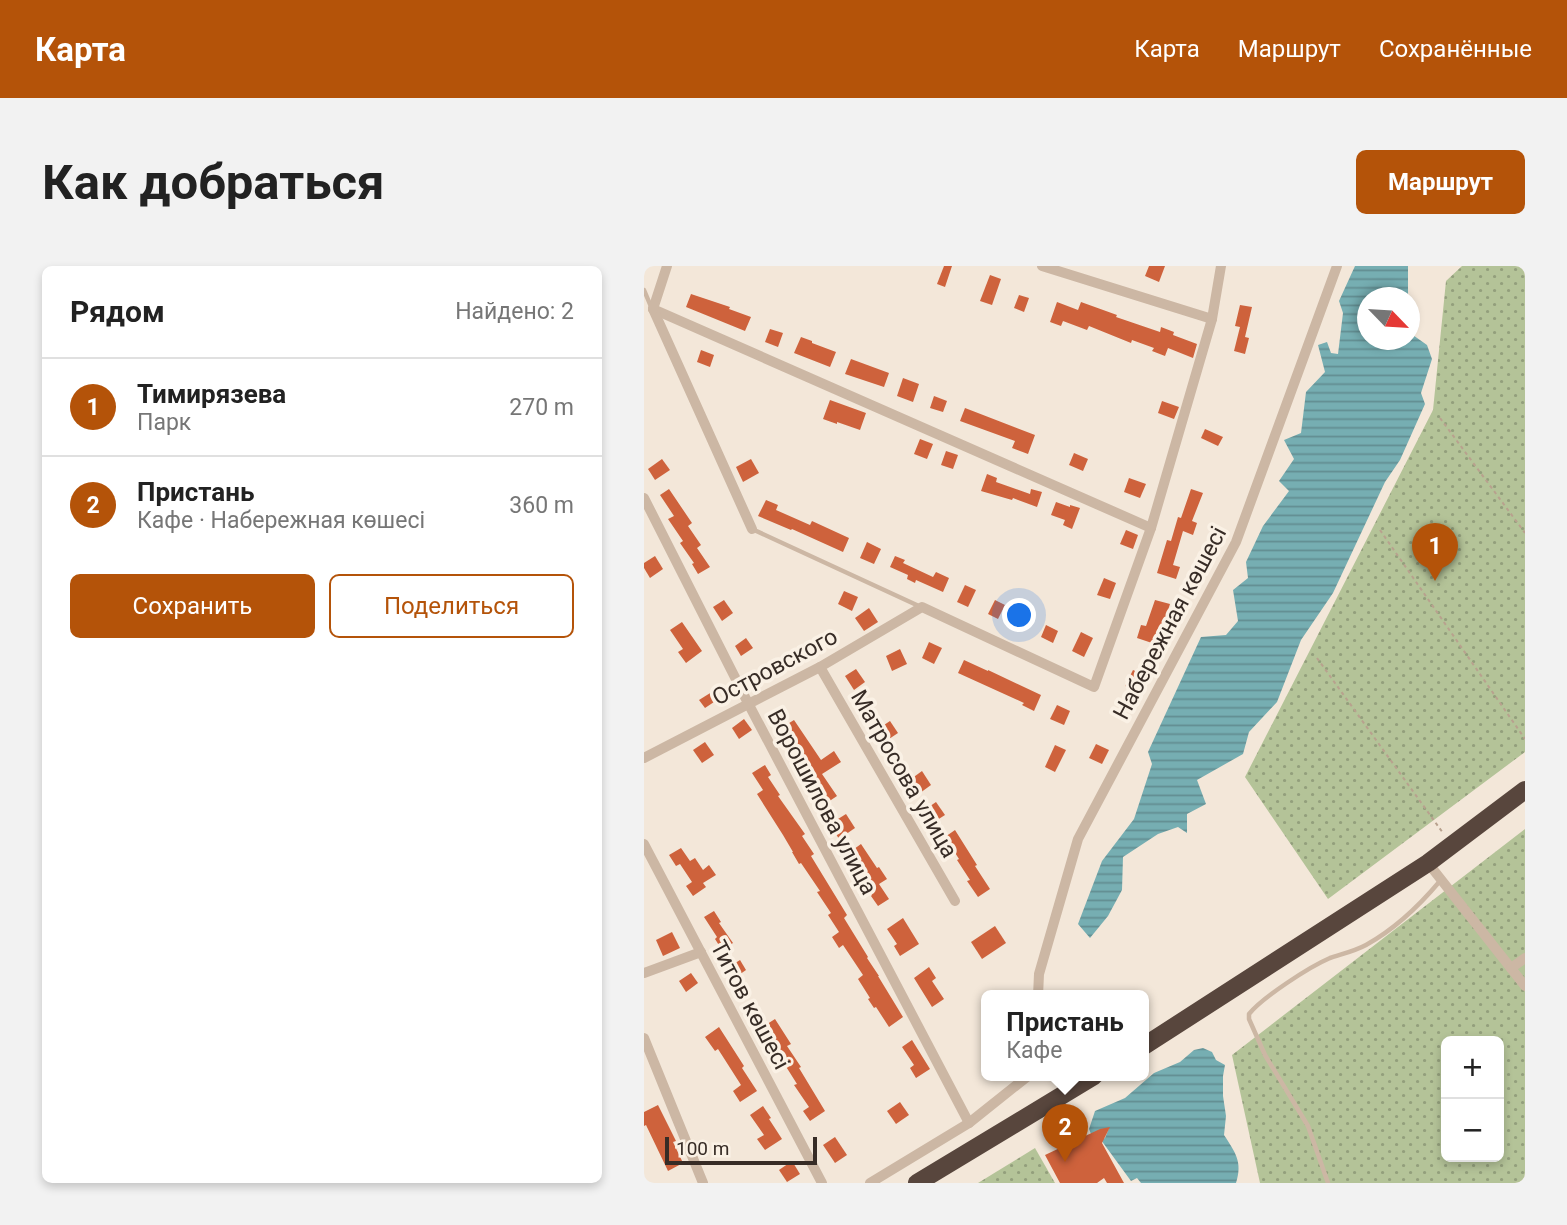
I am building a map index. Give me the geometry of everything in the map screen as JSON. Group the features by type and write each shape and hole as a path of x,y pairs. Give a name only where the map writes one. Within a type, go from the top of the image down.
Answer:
{"highway":[{"path":"1149,1043 1428,863 1525,790"},
{"path":"917,1183 1086,1081"}],"street":[{"path":"667,266 653,309 752,529"},
{"path":"1042,266 1212,319"},
{"name":"Набережная көшесі","path":"922,607 1094,687 1150,528 1212,319 1221,266"},
{"name":"Набережная көшесі","path":"1038,990 1039,974 1078,839 1236,542 1337,266"},
{"path":"653,309 1150,528"},
{"name":"Ворошилова улица","path":"644,498 748,703 969,1123"},
{"name":"Островского","path":"644,758 820,667 922,607"},
{"name":"Матросова улица","path":"820,667 955,901"},
{"name":"Титов көшесі","path":"644,844 822,1183"},
{"path":"1428,863 1525,986"},
{"path":"644,973 701,952"},
{"path":"1511,968 1525,958"},
{"path":"644,1038 703,1183"},
{"path":"870,1183 969,1123 1022,1081"}],"lane":[{"path":"644,290 653,309"},
{"path":"752,529 922,607"},
{"path":"1328,1183 1308,1126 1265,1055 1249,1014 1292,980 1328,959 1364,946 1400,922 1441,880"}],"path":[{"path":"1440,418 1525,534"},
{"path":"1380,530 1525,739"},
{"path":"1317,658 1452,845"}],"green space":[{"path":"1462,266 1525,266 1525,752 1328,899 1245,777 1433,410 1446,281"},
{"path":"1525,829 1525,1183 1260,1183 1232,1055"},
{"path":"1035,1148 1055,1183 978,1183"}],"water":[{"path":"1355,266 1408,266 1408,287 1357,287 1357,350 1420,350 1420,340 1427,345 1432,359 1421,393 1425,404 1333,593 1301,640 1277,702 1249,732 1243,754 1197,780 1206,804 1187,814 1187,833 1178,827 1158,834 1123,857 1122,890 1108,916 1090,938 1078,924 1102,861 1134,819 1152,764 1148,752 1201,637 1226,635 1238,621 1233,590 1248,578 1246,562 1263,526 1289,491 1279,481 1294,459 1284,440 1301,433 1306,392 1325,372 1318,345 1327,342 1331,353 1338,354 1343,313 1339,301"},
{"path":"1203,1048 1212,1052 1216,1060 1225,1065 1224,1135 1238,1163 1236,1183 1141,1183 1137,1178 1131,1181 1101,1140 1105,1138 1109,1128 1091,1134 1089,1129 1095,1111 1125,1098 1145,1081 1149,1081 1154,1073 1180,1062 1194,1050"}],"building":[{"path":"944,266 952,266 945,287 937,284"},
{"path":"1149,266 1165,266 1159,282 1145,276"},
{"path":"990,275 1001,279 992,305 980,301"},
{"path":"691,294 751,317 745,331 686,307"},
{"path":"1019,295 1029,298 1024,312 1014,308"},
{"path":"1057,302 1078,310 1081,302 1160,332 1161,327 1174,332 1173,335 1197,344 1193,358 1168,348 1165,356 1152,351 1154,348 1132,340 1131,343 1089,326 1087,330 1063,321 1061,326 1050,322"},
{"path":"1240,305 1252,307 1245,337 1249,338 1245,354 1234,351 1240,327 1235,326"},
{"path":"770,329 783,333 778,347 765,342"},
{"path":"801,337 836,352 830,367 794,353"},
{"path":"701,350 714,355 710,367 697,362"},
{"path":"851,359 889,373 884,387 845,374"},
{"path":"903,378 919,384 913,402 897,396"},
{"path":"934,396 947,401 943,412 930,408"},
{"path":"830,400 866,413 860,430 823,419"},
{"path":"1162,401 1179,407 1174,419 1158,413"},
{"path":"965,408 1035,435 1028,454 1012,448 1015,441 960,421"},
{"path":"1205,429 1223,437 1218,446 1201,438"},
{"path":"920,439 933,444 927,459 914,454"},
{"path":"946,451 958,455 953,469 941,465"},
{"path":"1074,453 1088,459 1083,471 1069,465"},
{"path":"662,459 670,470 655,480 648,469"},
{"path":"751,459 759,473 743,482 736,467"},
{"path":"987,474 997,478 996,482 1030,494 1031,489 1042,492 1037,507 981,491"},
{"path":"1129,478 1146,484 1140,498 1124,492"},
{"path":"669,489 692,523 688,526 701,545 697,548 710,567 698,574 680,543 683,541 668,519 674,516 660,495"},
{"path":"1191,489 1203,493 1192,521 1197,523 1193,535 1183,531 1173,565 1180,567 1176,579 1157,573 1167,540 1171,541"},
{"path":"766,500 778,505 776,510 810,525 812,521 849,538 843,552 758,516"},
{"path":"1056,502 1080,508 1072,529 1063,525 1065,520 1051,515"},
{"path":"1126,530 1138,535 1133,549 1120,544"},
{"path":"867,542 881,549 874,564 860,558"},
{"path":"655,556 663,569 650,578 644,563"},
{"path":"895,556 905,560 903,563 933,577 936,572 949,578 943,592 916,580 915,583 907,579 908,575 890,567"},
{"path":"1104,578 1116,583 1110,599 1097,595"},
{"path":"965,585 976,590 968,607 957,602"},
{"path":"844,591 858,597 852,611 838,604"},
{"path":"724,600 733,613 722,621 713,607"},
{"path":"995,600 1005,605 998,619 988,614"},
{"path":"1155,600 1170,604 1161,632 1166,633 1161,646 1137,638 1141,625 1146,626"},
{"path":"869,608 878,622 864,631 855,618"},
{"path":"1020,611 1032,616 1025,631 1013,625"},
{"path":"682,622 702,651 686,663 678,652 683,649 670,630"},
{"path":"1046,625 1058,631 1053,643 1041,637"},
{"path":"1081,632 1093,638 1084,657 1072,651"},
{"path":"746,638 753,648 741,656 735,646"},
{"path":"929,642 942,648 934,664 922,658"},
{"path":"900,649 907,664 892,671 886,656"},
{"path":"964,660 1041,695 1034,711 1022,705 1024,703 958,673"},
{"path":"761,668 768,678 758,685 751,674"},
{"path":"856,669 865,682 854,690 845,676"},
{"path":"1133,670 1144,675 1136,691 1125,686"},
{"path":"715,690 720,698 705,708 699,700"},
{"path":"1057,705 1070,711 1064,725 1050,719"},
{"path":"744,719 752,730 739,739 732,728"},
{"path":"794,720 821,760 834,751 841,762 822,774 837,796 822,806 800,774 804,771 778,730"},
{"path":"890,721 898,733 886,741 878,729"},
{"path":"705,742 714,755 702,763 693,750"},
{"path":"1096,744 1109,750 1102,764 1089,758"},
{"path":"1055,745 1066,750 1055,772 1045,767"},
{"path":"765,765 771,775 768,777 780,795 778,796 805,834 802,836 814,854 811,856 847,915 844,918 903,1017 889,1027 868,999 870,998 858,979 863,975 843,945 839,948 832,937 839,932 828,915 831,913 817,892 820,891 801,863 799,864 757,794 763,790 752,773"},
{"path":"922,771 931,785 920,793 911,779"},
{"path":"936,802 945,815 934,822 926,809"},
{"path":"846,814 855,828 839,839 830,824"},
{"path":"955,830 990,889 978,897 945,837"},
{"path":"861,844 887,879 879,884 889,899 878,906 847,854"},
{"path":"681,848 690,861 695,858 703,870 709,865 716,875 703,883 706,887 693,896 686,886 692,882 680,864 676,866 669,855"},
{"path":"714,911 733,943 722,950 704,917"},
{"path":"903,918 919,944 900,956 894,946 897,944 887,929"},
{"path":"995,926 1006,943 982,959 971,942"},
{"path":"672,932 680,948 663,956 656,940"},
{"path":"740,960 746,970 736,977 729,967"},
{"path":"929,967 936,978 932,981 944,999 932,1007 914,978"},
{"path":"691,973 698,983 686,992 679,981"},
{"path":"775,1019 791,1044 787,1046 825,1111 810,1121 803,1111 809,1107 794,1085 797,1084 785,1065 787,1064 764,1026"},
{"path":"719,1027 757,1091 740,1102 733,1091 741,1085 718,1049 715,1051 705,1037"},
{"path":"912,1040 930,1069 916,1078 910,1068 914,1065 902,1047"},
{"path":"900,1102 909,1115 896,1124 887,1111"},
{"path":"658,1105 676,1141 673,1142 683,1163 668,1171 646,1125 644,1126 644,1112"},
{"path":"763,1106 782,1139 765,1150 757,1139 764,1135 750,1115"},
{"path":"1110,1127 1102,1143 1124,1183 1107,1183 1104,1178 1097,1183 1060,1183 1045,1155 1100,1129"},
{"path":"835,1137 847,1155 835,1163 823,1145"},
{"path":"792,1161 800,1174 787,1182 779,1170"}],"place":[{"name":"Тимирязева","path":"1435,581"},
{"name":"Пристань","path":"1065,1162"}]}
